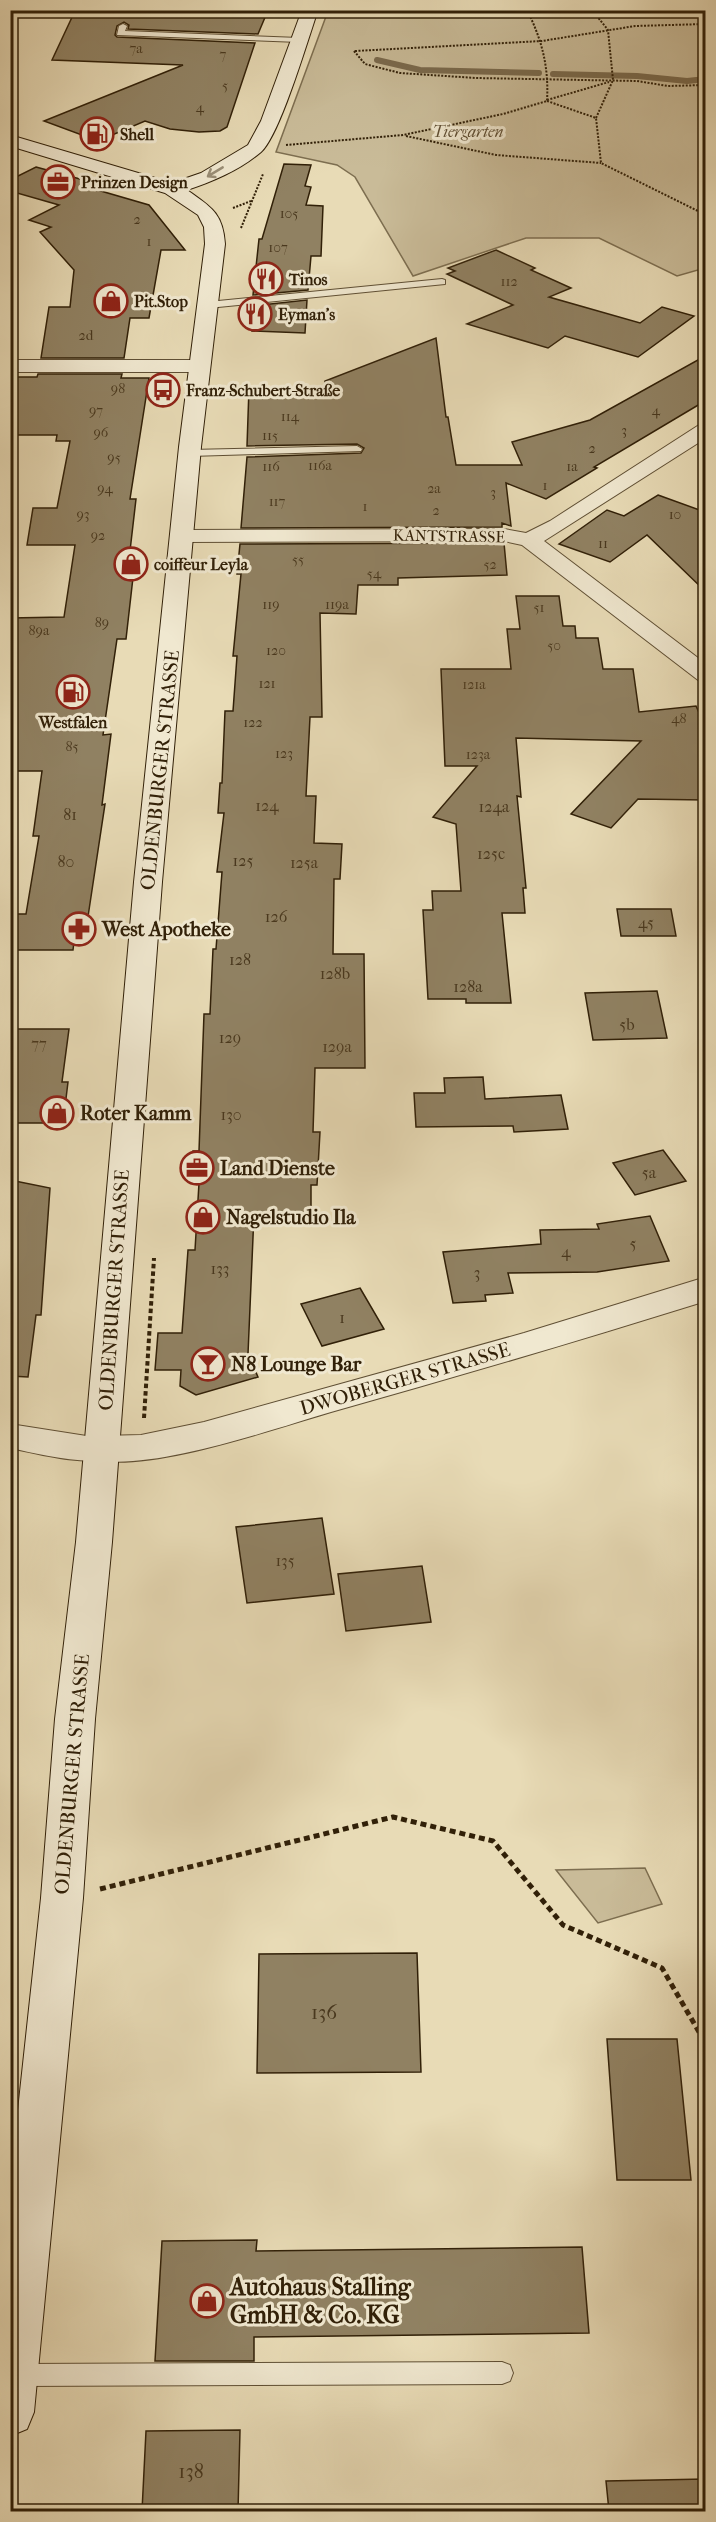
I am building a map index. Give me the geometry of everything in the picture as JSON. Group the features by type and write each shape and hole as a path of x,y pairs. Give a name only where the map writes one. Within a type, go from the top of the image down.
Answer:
{"main road":[{"path":"249,175 255,162 255,148 270,121 310,10"},
{"name":"OLDENBURGER STRASSE","path":"10,140 215,204 215,244 190,453 148,882 122,1179 121,1449 75,1719 62,1899 12,2394"},
{"path":"172,189 207,177 255,148"},
{"name":"DWOBERGER STRASSE","path":"121,1449 204,1435 386,1385 705,1289"}],"street":[{"path":"10,366 200,366"},
{"path":"529,540 557,525 705,429"},
{"name":"KANTSTRASSE","path":"183,536 504,536 529,540 702,667"},
{"path":"10,1436 44,1443 121,1449"}],"lane":[{"path":"123,26 120,33 299,40"},
{"path":"208,304 442,282"},
{"path":"190,453 357,449"},
{"path":"12,2394 502,2373"}],"path":[{"path":"527,10 542,41 549,79 546,101"},
{"path":"592,10 608,30 613,80 596,118 601,163"},
{"path":"705,24 635,26 542,41 354,51 365,63 400,73 476,78 613,80 668,86 705,85"},
{"path":"255,148 403,135 503,114 613,80"},
{"path":"546,101 596,118"},
{"path":"403,135 496,155 601,163 705,215"},
{"path":"215,204 252,201 240,231"},
{"path":"121,1449 155,1248"},
{"path":"62,1899 393,1816 493,1841 562,1925 662,1968 705,2043"}],"green space":[{"name":"Tiergarten","path":"328,11 705,11 705,268 677,276 599,238 526,238 413,276 355,177 337,165 276,152"},
{"path":"645,1868 662,1904 598,1923 556,1870"}],"building":[{"path":"147,10 207,10 206,13 266,15 258,34 128,29 129,25 124,22 117,26 115,35 117,37 255,43 227,127 220,131 199,132 170,129 145,121 98,141 44,121 183,65 52,60 74,13 145,15"},
{"path":"284,164 311,165 305,186 311,187 306,205 323,206 321,256 311,256 308,290 253,295 259,239 262,239"},
{"path":"36,167 102,185 94,189 149,205 185,250 161,250 149,318 130,318 124,358 41,358 49,307 70,307 74,270 40,232 51,227 29,220 59,205 10,191 10,180"},
{"path":"496,250 535,268 531,270 571,288 549,297 640,323 662,307 694,316 638,357 565,336 548,348 467,324 513,305 447,274 455,271 448,268"},
{"path":"307,300 305,333 252,331 253,326 250,327 252,306"},
{"path":"436,338 446,417 448,417 456,465 522,465 512,442 590,420 705,356 705,401 594,467 597,468 546,499 506,483 511,526 502,523 502,527 241,528 247,457 361,453 364,448 357,444 247,446 249,388 324,387 325,381"},
{"path":"38,374 122,374 121,378 149,378 130,499 136,499 130,551 136,551 126,639 117,639 103,735 111,734 102,805 105,804 84,943 74,942 73,950 10,950 10,914 26,914 39,836 33,836 42,771 10,771 10,618 64,617 75,545 27,545 33,508 57,508 70,441 56,441 57,435 10,435 10,377 37,377"},
{"path":"658,495 705,512 705,591 647,535 610,562 559,544 607,510 624,516"},
{"path":"504,543 507,575 398,578 398,585 358,585 356,614 320,613 322,717 310,717 306,796 316,796 314,843 342,844 340,879 334,879 333,954 364,954 365,1068 315,1068 313,1132 320,1132 317,1185 311,1185 311,1222 258,1222 254,1214 248,1354 258,1377 196,1395 180,1386 181,1370 155,1370 158,1333 182,1333 188,1250 195,1250 199,1183 190,1183 193,1151 199,1151 204,1014 210,1014 213,949 216,949 222,872 217,872 224,813 218,813 220,783 222,783 225,711 233,711 237,656 233,656 241,574 237,574 240,544"},
{"path":"516,596 559,596 563,626 575,626 576,638 598,638 603,669 633,669 639,712 696,706 705,726 705,800 638,799 611,828 571,814 641,741 516,738 521,797 517,796 526,888 523,888 525,913 502,913 511,1003 466,1003 466,999 428,999 423,910 433,910 432,891 461,891 456,824 433,817 477,766 445,766 441,669 511,669 507,629 520,629"},
{"path":"617,909 671,909 676,936 621,936"},
{"path":"657,991 667,1038 593,1040 585,993"},
{"path":"10,1029 69,1029 62,1082 68,1082 63,1123 16,1123 17,1120 10,1120"},
{"path":"483,1077 485,1099 561,1095 568,1129 514,1132 513,1126 416,1127 414,1093 445,1093 444,1078"},
{"path":"663,1150 686,1181 635,1195 613,1163"},
{"path":"10,1180 50,1188 41,1315 36,1315 28,1377 10,1376"},
{"path":"650,1216 669,1261 597,1272 508,1273 513,1293 485,1295 486,1301 453,1303 443,1252 541,1244 540,1230 599,1229 597,1224"},
{"path":"360,1288 384,1329 322,1346 301,1304"},
{"path":"322,1518 334,1594 247,1603 236,1527"},
{"path":"422,1566 431,1622 346,1631 338,1574"},
{"path":"417,1953 421,2072 257,2073 259,1954"},
{"path":"607,2039 677,2039 691,2180 617,2180"},
{"path":"257,2240 256,2251 582,2247 589,2333 254,2337 254,2361 155,2361 162,2241"},
{"path":"240,2430 238,2511 142,2511 146,2431"},
{"path":"705,2479 705,2511 609,2511 606,2481"}],"waterway":[{"path":"377,60 420,70 539,73"},
{"path":"553,74 637,76 687,81 706,79"}],"place":[{"name":"Shell","path":"97,134"},
{"name":"Prinzen Design","path":"58,182"},
{"name":"Tinos","path":"266,279"},
{"name":"Pit.Stop","path":"111,301"},
{"name":"Eyman's","path":"255,314"},
{"name":"Franz-Schubert-Straße","path":"163,390"},
{"name":"coiffeur Leyla","path":"131,564"},
{"name":"Westfalen","path":"73,692"},
{"name":"West Apotheke","path":"79,929"},
{"name":"Roter Kamm","path":"57,1113"},
{"name":"Land Dienste","path":"197,1168"},
{"name":"Nagelstudio Ila","path":"203,1217"},
{"name":"N8 Lounge Bar","path":"208,1364"},
{"name":"Autohaus Stalling GmbH & Co. KG","path":"207,2301"}]}
